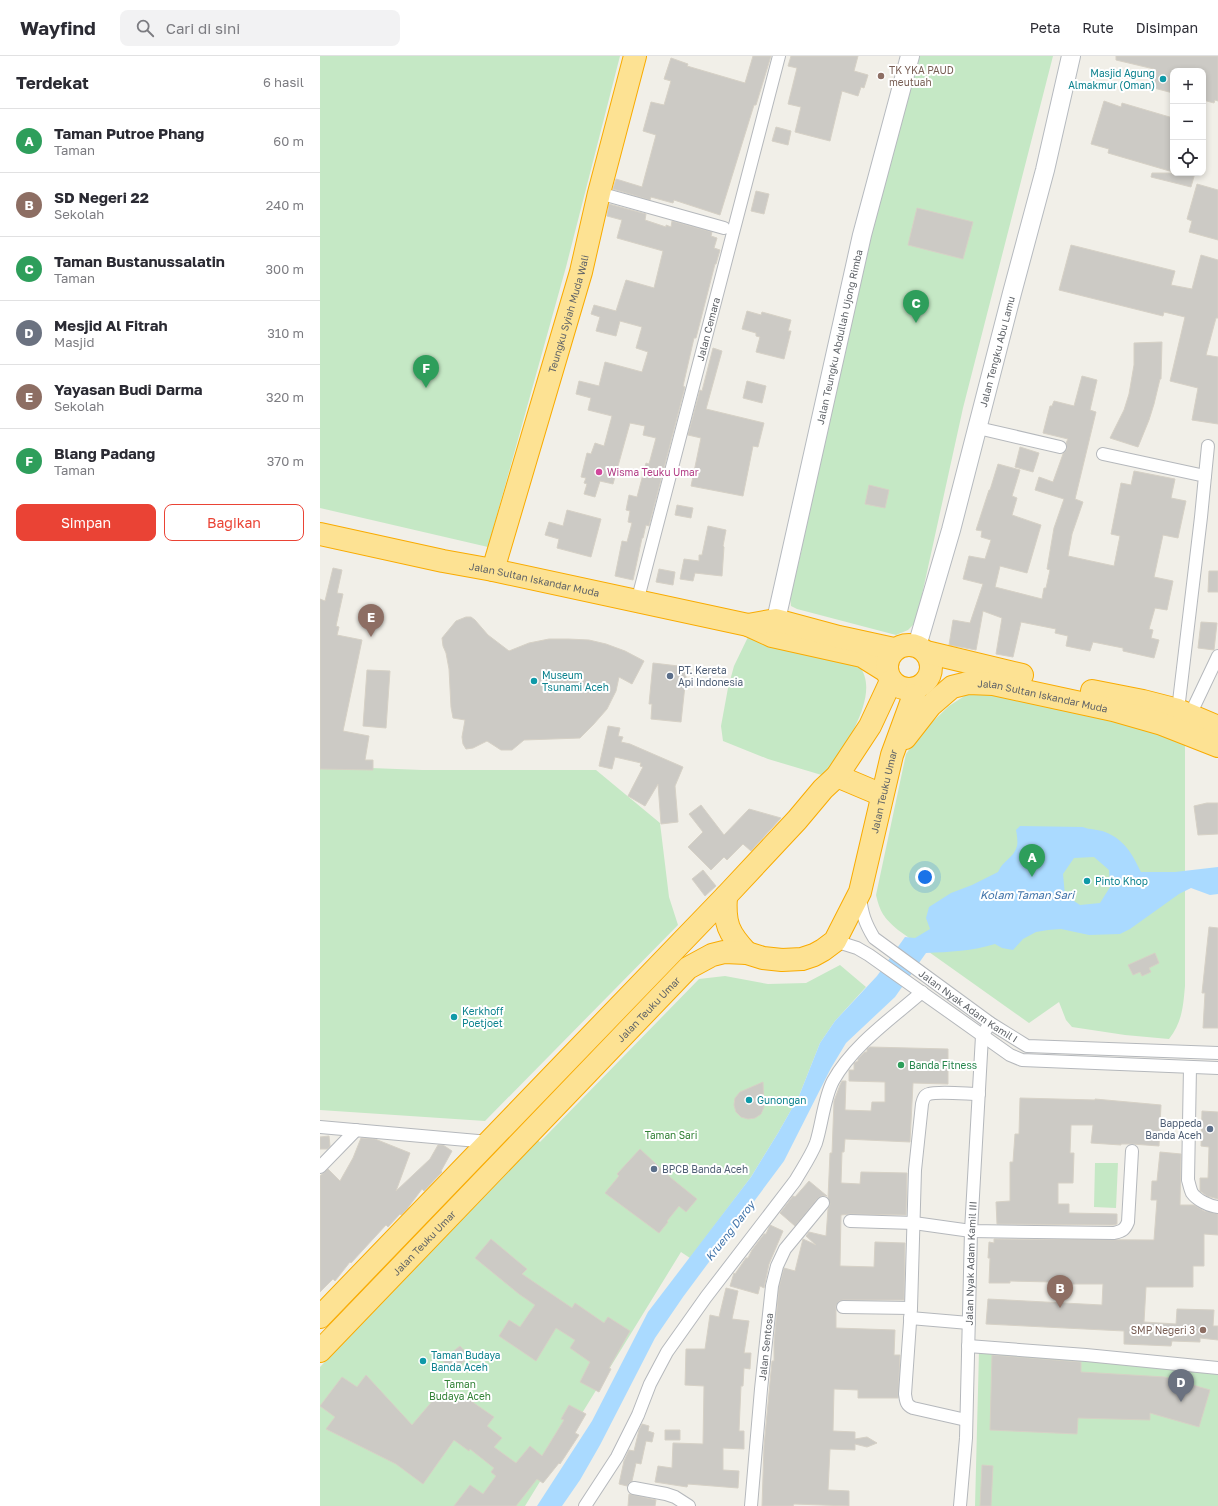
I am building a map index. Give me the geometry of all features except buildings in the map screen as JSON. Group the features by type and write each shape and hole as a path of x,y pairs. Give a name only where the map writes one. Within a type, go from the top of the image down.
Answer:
{"highway":[{"name":"Teungku Syiah Muda Wali","path":"493,570 581,272 599,193 635,56"},
{"name":"Jalan Sultan Iskandar Muda","path":"320,534 748,625 839,637 894,649"},
{"name":"Jalan Sultan Iskandar Muda","path":"774,628 862,656 889,676"},
{"path":"320,1317 726,896 797,820 823,789 837,776 870,726 889,676 888,657 894,649 904,645 921,649 930,660 931,668 929,676 925,683 918,688 903,689 889,676"},
{"name":"Jalan Sultan Iskandar Muda","path":"921,649 1060,684 1143,701 1184,712 1218,727"},
{"name":"Jalan Sultan Iskandar Muda","path":"892,755 930,706 952,688 968,683 993,684 1113,710 1162,724 1218,746"},
{"name":"Jalan Teuku Umar","path":"320,1351 688,968 712,955 724,952 747,953 763,958 782,960 802,959 823,950 834,941 860,892 892,755 914,694"},
{"path":"837,776 882,795"},
{"path":"726,896 725,914 728,927 736,941 747,953"}],"street":[{"name":"Jalan Cemara","path":"637,602 779,56"},
{"name":"Jalan Teungku Abdullah Ujong Rimba","path":"774,628 862,235 910,56"},
{"name":"Jalan Tengku Abu Lamu","path":"921,649 1046,170 1071,56"},
{"path":"599,193 724,228"},
{"path":"978,428 1060,446"},
{"path":"1184,712 1208,446"},
{"path":"1103,454 1205,476"},
{"path":"1184,712 1218,656"},
{"name":"Jalan Nyak Adam Kamil I","path":"860,892 862,914 867,927 874,938 990,1023 1027,1046 1218,1053"},
{"name":"Jalan Nyak Adam Kamil I","path":"834,941 857,948 878,961 982,1036 1010,1055 1022,1060 1218,1068"},
{"path":"585,1506 617,1457 638,1415 650,1384 667,1352 706,1297 795,1181 807,1161 816,1143 833,1081 848,1059 917,989"},
{"name":"Jalan Nyak Adam Kamil III","path":"960,1506 966,1420 970,1231 982,1036 990,1023"},
{"path":"1190,1067 1188,1180 1192,1192 1201,1201 1218,1207"},
{"path":"966,1420 908,1406 905,1394 910,1313 915,1170 923,1099 927,1094 935,1093 979,1094"},
{"path":"320,1127 489,1142"},
{"path":"320,1167 356,1130"},
{"path":"850,1221 914,1223 970,1231 1106,1233 1121,1231 1126,1228 1128,1222 1132,1151"},
{"name":"Jalan Sentosa","path":"751,1506 772,1286 777,1266 785,1249 823,1203"},
{"path":"844,1307 910,1313 969,1323"},
{"path":"968,1346 1086,1355 1218,1368"},
{"path":"634,1488 666,1494 675,1497 689,1506"}],"green space":[{"path":"320,56 620,56 566,267 488,547 320,508"},
{"path":"920,56 1053,56 963,408 916,622 908,630 896,635 797,609 791,606 790,597 802,549 796,535 867,238"},
{"path":"748,637 846,658 859,666 865,678 866,692 863,707 849,738 825,776 768,759 723,741 721,726 728,688 734,666"},
{"path":"994,689 1185,736 1185,986 1179,1021 1169,1039 1125,1035 1072,1027 1066,1020 1059,1002 1029,1023 898,930 889,922 879,906 876,895 906,754 920,734 949,706 966,695"},
{"name":"Kerkhoff Poetjoet","path":"320,766 422,770 596,770 660,823 669,897 678,925 485,1121 320,1110"},
{"name":"Taman Budaya Aceh","path":"840,965 866,987 835,1021 820,1043 799,1096 751,1177 690,1258 681,1252 525,1506 320,1506 320,1367 537,1140 540,1142 699,979 725,976 768,984 806,983"},
{"path":"1095,1163 1118,1163 1116,1208 1094,1207"},
{"path":"979,1351 1218,1369 1218,1506 975,1506"}],"water":[{"path":"1020,826 1083,827 1102,831 1112,835 1123,843 1141,872 1175,872 1218,867 1218,894 1210,895 1191,888 1179,894 1130,929 1120,934 1089,935 1061,929 1048,930 1036,932 1023,939 1013,950 1002,948 995,944 970,950 926,953 895,997 846,1043 831,1068 784,1161 683,1297 655,1338 600,1445 580,1480 562,1506 537,1506 592,1421 648,1312 751,1177 799,1096 820,1043 835,1021 877,976 905,937 915,938 930,929 926,918 929,907 951,893 972,885 998,872 1016,850 1016,830","holes":["1094,857 1109,870 1110,887 1100,903 1080,905 1065,895 1063,874 1074,858"]}],"place":[{"name":"TK YKA PAUD meutuah","path":"881,76"},
{"name":"Masjid Agung Almakmur (Oman)","path":"1163,79"},
{"name":"Taman Bustanussalatin","path":"916,323"},
{"name":"Blang Padang","path":"426,388"},
{"name":"Wisma Teuku Umar","path":"599,472"},
{"name":"Yayasan Budi Darma","path":"371,637"},
{"name":"PT. Kereta Api Indonesia","path":"670,676"},
{"name":"Museum Tsunami Aceh","path":"534,681"},
{"name":"Taman Putroe Phang","path":"1032,877"},
{"name":"Pinto Khop","path":"1087,881"},
{"name":"Kerkhoff Poetjoet","path":"454,1017"},
{"name":"Banda Fitness","path":"901,1065"},
{"name":"Gunongan","path":"749,1100"},
{"name":"Bappeda Banda Aceh","path":"1210,1129"},
{"name":"BPCB Banda Aceh","path":"654,1169"},
{"name":"SD Negeri 22","path":"1060,1308"},
{"name":"SMP Negeri 3","path":"1203,1330"},
{"name":"Taman Budaya Banda Aceh","path":"423,1361"},
{"name":"Mesjid Al Fitrah","path":"1181,1402"}],"water label":[{"name":"Kolam Taman Sari","path":"1027,895"},
{"name":"Krueng Daroy","path":"730,1231"}],"park label":[{"name":"Taman Sari","path":"671,1135"}]}
